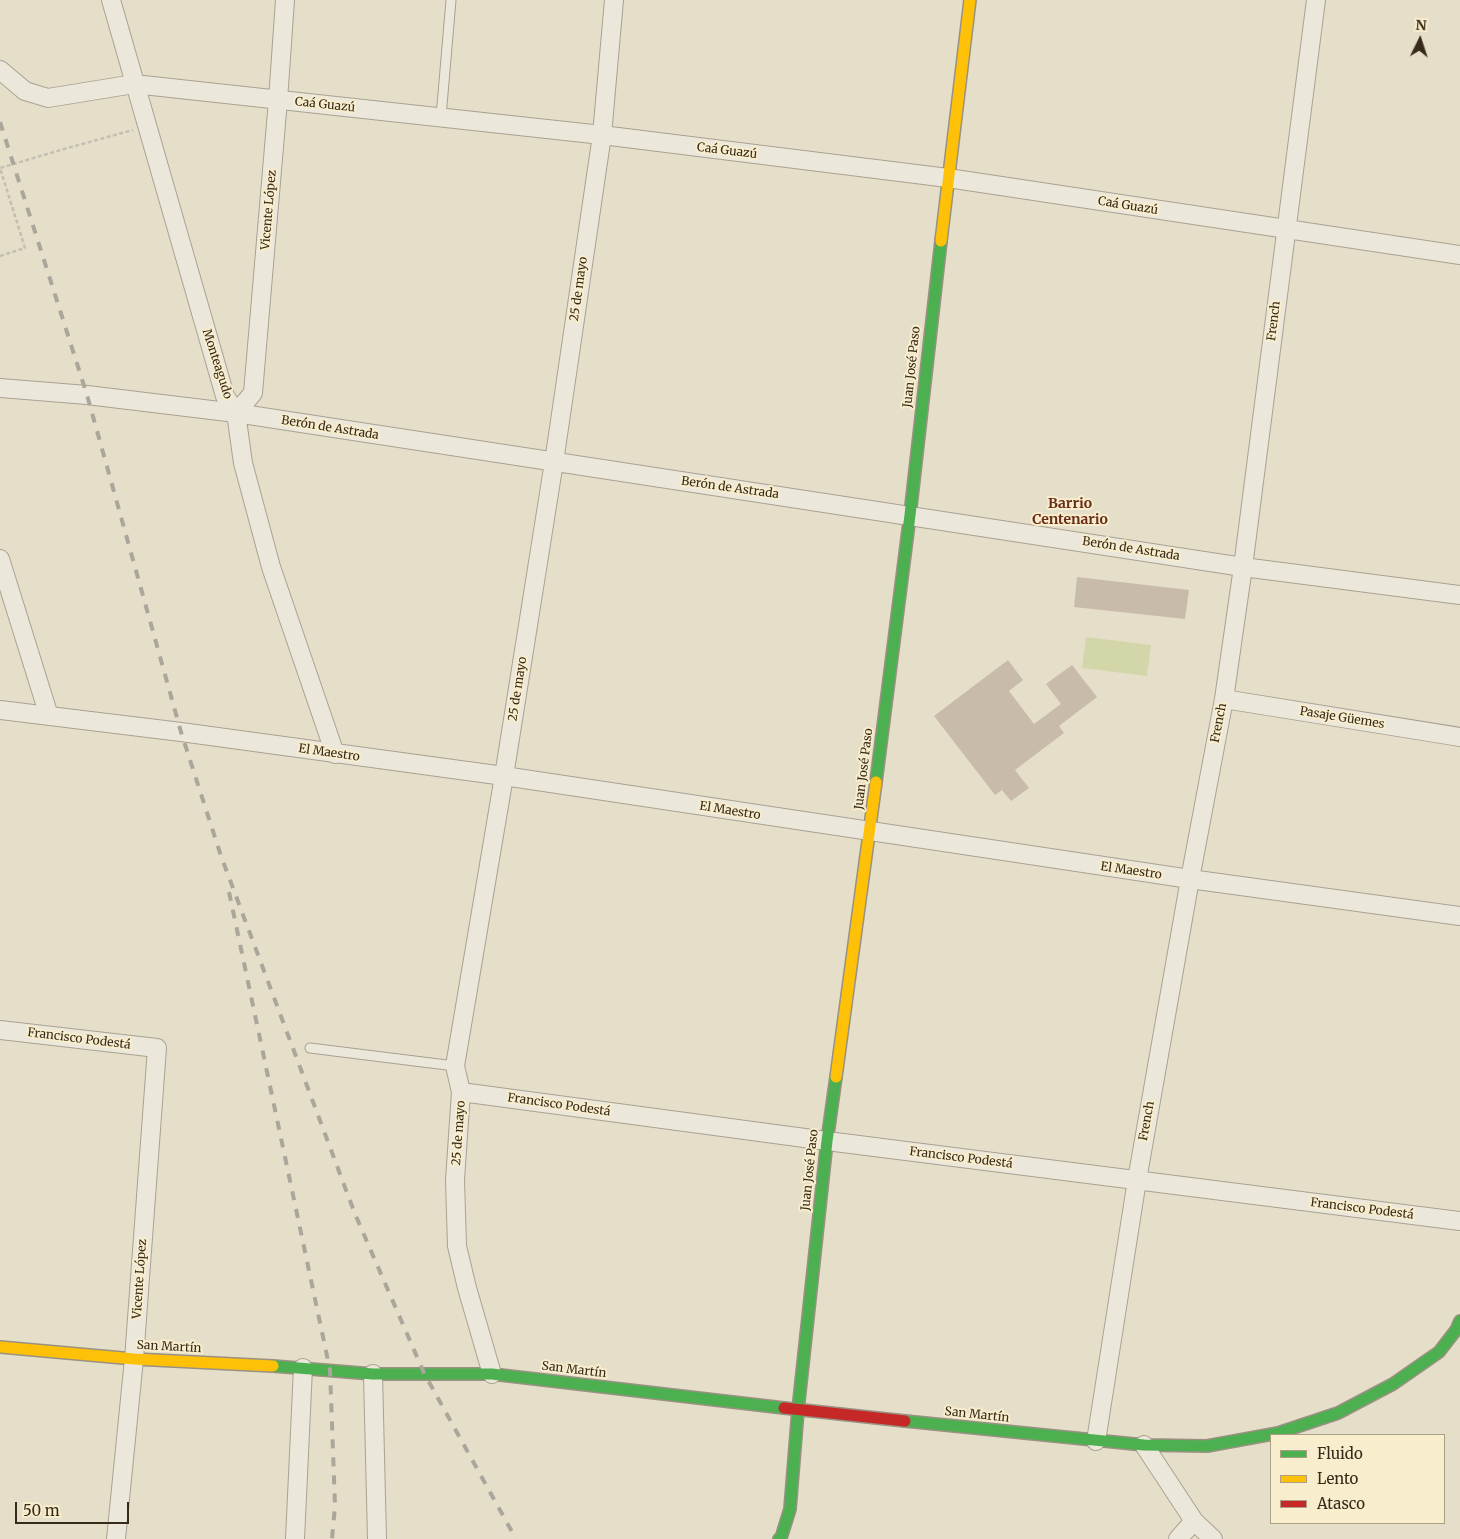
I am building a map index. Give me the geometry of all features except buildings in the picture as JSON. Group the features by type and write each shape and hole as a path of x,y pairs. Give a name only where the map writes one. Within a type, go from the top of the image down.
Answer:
{"street":[{"name":"Monteagudo","path":"111,0 225,396 236,413 243,463 271,567 334,754"},
{"name":"Vicente López","path":"236,413 253,393 285,0"},
{"name":"25 de mayo","path":"492,1374 457,1246 455,1180 461,1092 454,1066 504,776 554,462 602,135 614,0"},
{"name":"Juan José Paso","path":"779,1539 781,1538 790,1509 798,1410 827,1141 870,832 910,515 970,0"},
{"name":"French","path":"1096,1441 1137,1180 1224,699 1243,567 1316,0"},
{"name":"Caá Guazú","path":"0,70 26,91 48,98 134,84 441,117 948,178 1286,230 1460,254"},
{"name":"Berón de Astrada","path":"0,388 87,395 236,413 1243,567 1460,595"},
{"path":"0,559 49,716"},
{"name":"Pasaje Güemes","path":"1224,699 1460,736"},
{"name":"El Maestro","path":"0,710 181,732 504,776 1190,879 1460,916"},
{"name":"Francisco Podestá","path":"0,1030 158,1048"},
{"name":"Vicente López","path":"116,1539 134,1359 158,1048"},
{"name":"Francisco Podestá","path":"461,1092 1460,1222"},
{"name":"San Martín","path":"1273,1434 1338,1413 1393,1384 1439,1352 1456,1330 1460,1321"},
{"name":"San Martín","path":"0,1347 134,1359 303,1368 373,1374 492,1374 798,1410 1144,1445 1207,1446 1270,1434"},
{"path":"295,1539 303,1368"},
{"path":"373,1374 377,1539"},
{"path":"1144,1445 1194,1521 1213,1539"},
{"path":"1178,1539 1194,1521"}],"lane":[{"path":"441,117 451,0"},
{"path":"310,1048 454,1066"}],"path":[{"path":"0,256 25,248 0,168 146,127"}],"green space":[{"path":"1086,637 1151,645 1147,676 1082,668"}],"railway":[{"path":"0,122 87,395 181,732 221,856 355,1214 424,1373 516,1539"},
{"path":"229,892 330,1370 335,1506 332,1539"}],"traffic: fast":[{"path":"876,782 910,515 941,241"},
{"path":"779,1539 781,1538 790,1509 798,1410 827,1141 836,1077"},
{"path":"1273,1434 1338,1413 1393,1384 1439,1352 1456,1330 1460,1321"},
{"path":"273,1366 373,1374 492,1374 784,1408"},
{"path":"905,1421 1144,1445 1207,1446 1270,1434"}],"traffic: slow":[{"path":"941,241 970,0"},
{"path":"836,1077 876,782"},
{"path":"0,1347 134,1359 273,1366"}],"traffic: jam":[{"path":"784,1408 905,1421"}],"district":[{"name":"Barrio Centenario","path":"1070,512"}]}
